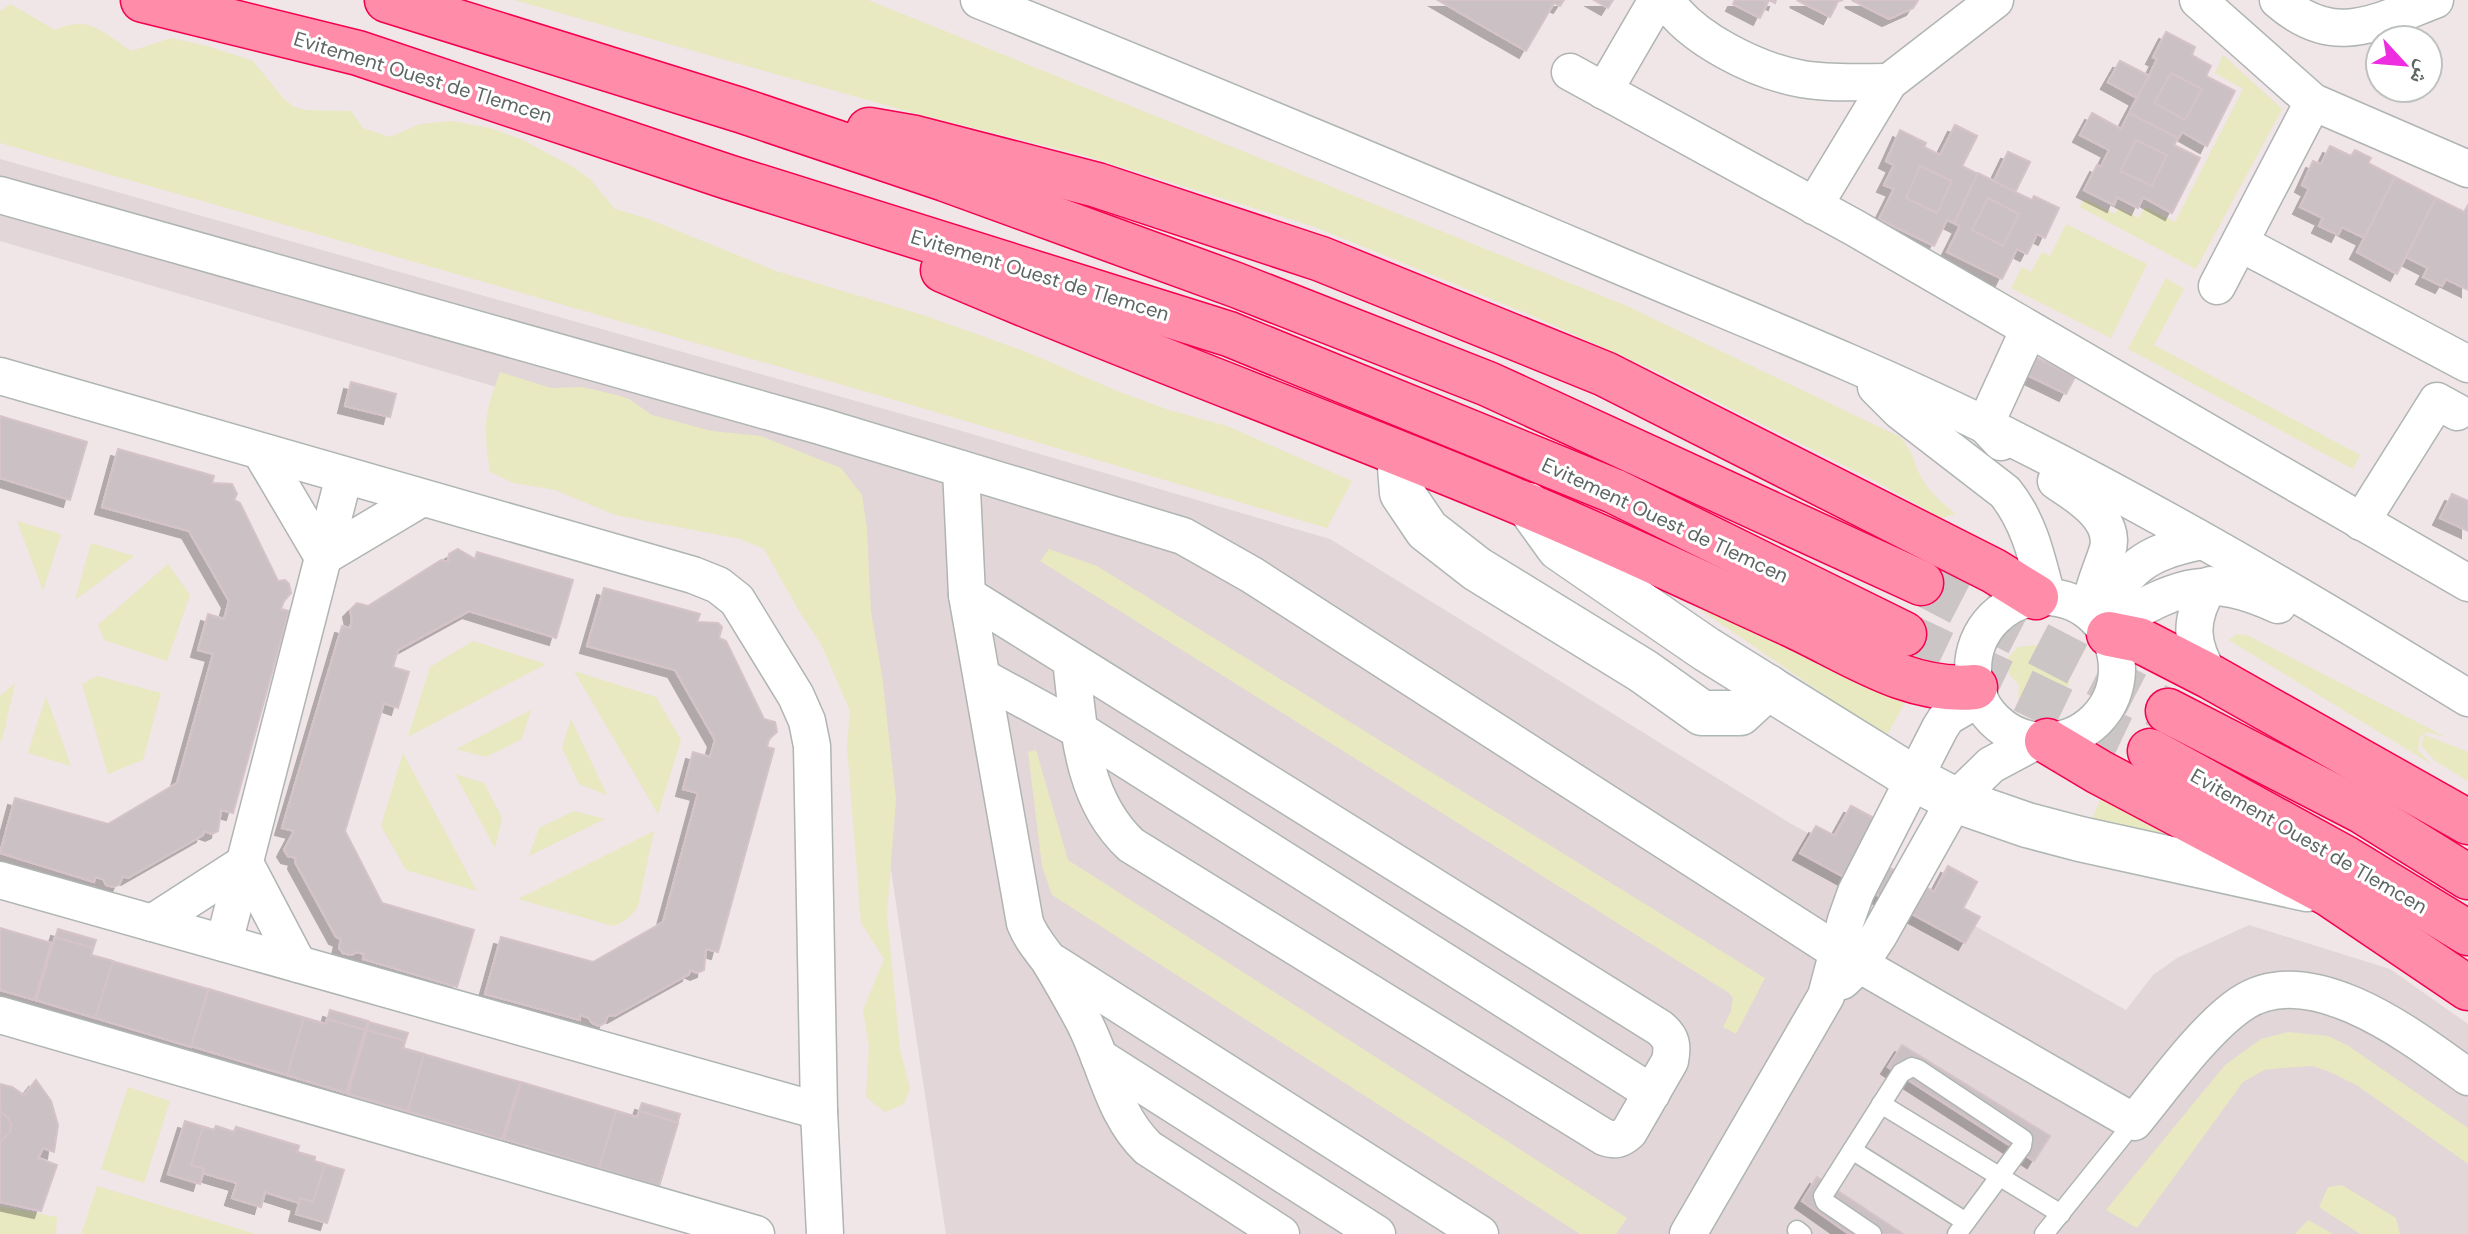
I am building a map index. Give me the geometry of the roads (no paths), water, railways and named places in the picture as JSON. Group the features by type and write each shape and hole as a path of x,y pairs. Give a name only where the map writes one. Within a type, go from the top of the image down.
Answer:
{"highway":[{"name":"Evitement Ouest de Tlemcen","path":"143,0 358,53 728,177 1229,334 1614,491 1904,634"},
{"path":"387,0 740,110 945,179 1236,285 1488,384 1921,583"},
{"path":"740,110 915,138 1097,185 1321,259 1605,374 2042,597"},
{"path":"728,177 1040,312 1528,505 1894,675 1934,687 1978,693"},
{"path":"2100,623 2211,677 2468,822"},
{"path":"2168,711 2362,811 2468,877"},
{"path":"2041,741 2329,894 2468,988"},
{"name":"Evitement Ouest de Tlemcen","path":"2150,751 2345,858 2468,933"}],"main road":[{"path":"1399,454 1402,493 1427,530 1477,569 1643,671 1702,713 1740,713 1768,687"},
{"path":"1528,505 1559,548 1706,649 1915,779 1955,800 2027,825 2080,839 2329,894"}],"street":[{"path":"979,0 1167,76 1859,368 1985,425 2202,541 2368,636 2468,698"},
{"path":"1604,91 1657,0"},
{"path":"1666,0 1674,12 1710,41 1777,74 1838,83 1889,82"},
{"path":"1814,206 1889,82 1995,0"},
{"path":"2198,0 2313,102 2468,169"},
{"path":"2278,0 2317,26 2361,28 2435,0"},
{"path":"1570,72 1814,206 2468,583"},
{"path":"2217,286 2313,102"},
{"path":"0,195 790,418 1183,536 1239,567 1849,958 2134,1122 2181,1065 2242,1003 2264,994 2290,990 2343,1000 2374,1015 2412,1037 2468,1077"},
{"path":"2240,243 2468,364"},
{"path":"1985,425 2029,329"},
{"path":"1859,368 1900,411 2005,492 2019,509 2029,529 2042,597"},
{"path":"0,376 693,575 718,585 737,600 796,696 807,721 812,746 819,1111 825,1234"},
{"path":"2370,527 2437,401 2462,404"},
{"path":"1985,425 2004,444 2076,494 2104,523 2109,537 2108,550 2093,588 2100,623"},
{"path":"261,452 323,557"},
{"path":"961,469 967,595 1025,923 1032,940 1047,958 1085,1022 1123,1115 1137,1138 1281,1234"},
{"path":"224,943 344,476"},
{"path":"323,557 422,498"},
{"path":"2100,623 2122,580 2137,564 2170,547 2202,541"},
{"path":"2100,623 2165,596 2210,585 2252,594 2330,629 2368,636"},
{"path":"2210,585 2196,614 2194,631 2199,655 2211,677"},
{"path":"967,595 1660,1028 1669,1035 1673,1048 1670,1061 1629,1132 1622,1139 1612,1141 1604,1137 1131,845 1113,828 1093,790 1079,730 1071,660"},
{"path":"1688,1234 1849,958 1904,894 1955,800 1991,765 2041,741 2071,737 2101,715 2108,705 2117,670 2114,645 2100,623 2078,604 2042,597 2003,611 1986,629 1976,651 1973,675 1978,693 1993,719 2012,734 2041,741"},
{"path":"982,677 1079,730 1652,1093"},
{"path":"1849,958 1846,920 1856,892 1947,717 1978,693"},
{"path":"152,923 245,863"},
{"path":"245,863 298,964"},
{"path":"0,880 819,1111"},
{"path":"1047,958 1480,1234"},
{"path":"0,1015 756,1234"},
{"path":"1099,1057 1377,1234"}],"lane":[{"path":"1852,1150 1961,1228 2022,1146 2023,1139 1918,1069 1912,1067 1901,1073 1824,1192 1823,1200 1872,1234"},
{"path":"1881,1104 2061,1214"},
{"path":"2044,1234 2134,1122"}],"tunnel":[{"path":"1921,583 2168,711"},
{"path":"1904,634 2150,751"}]}
